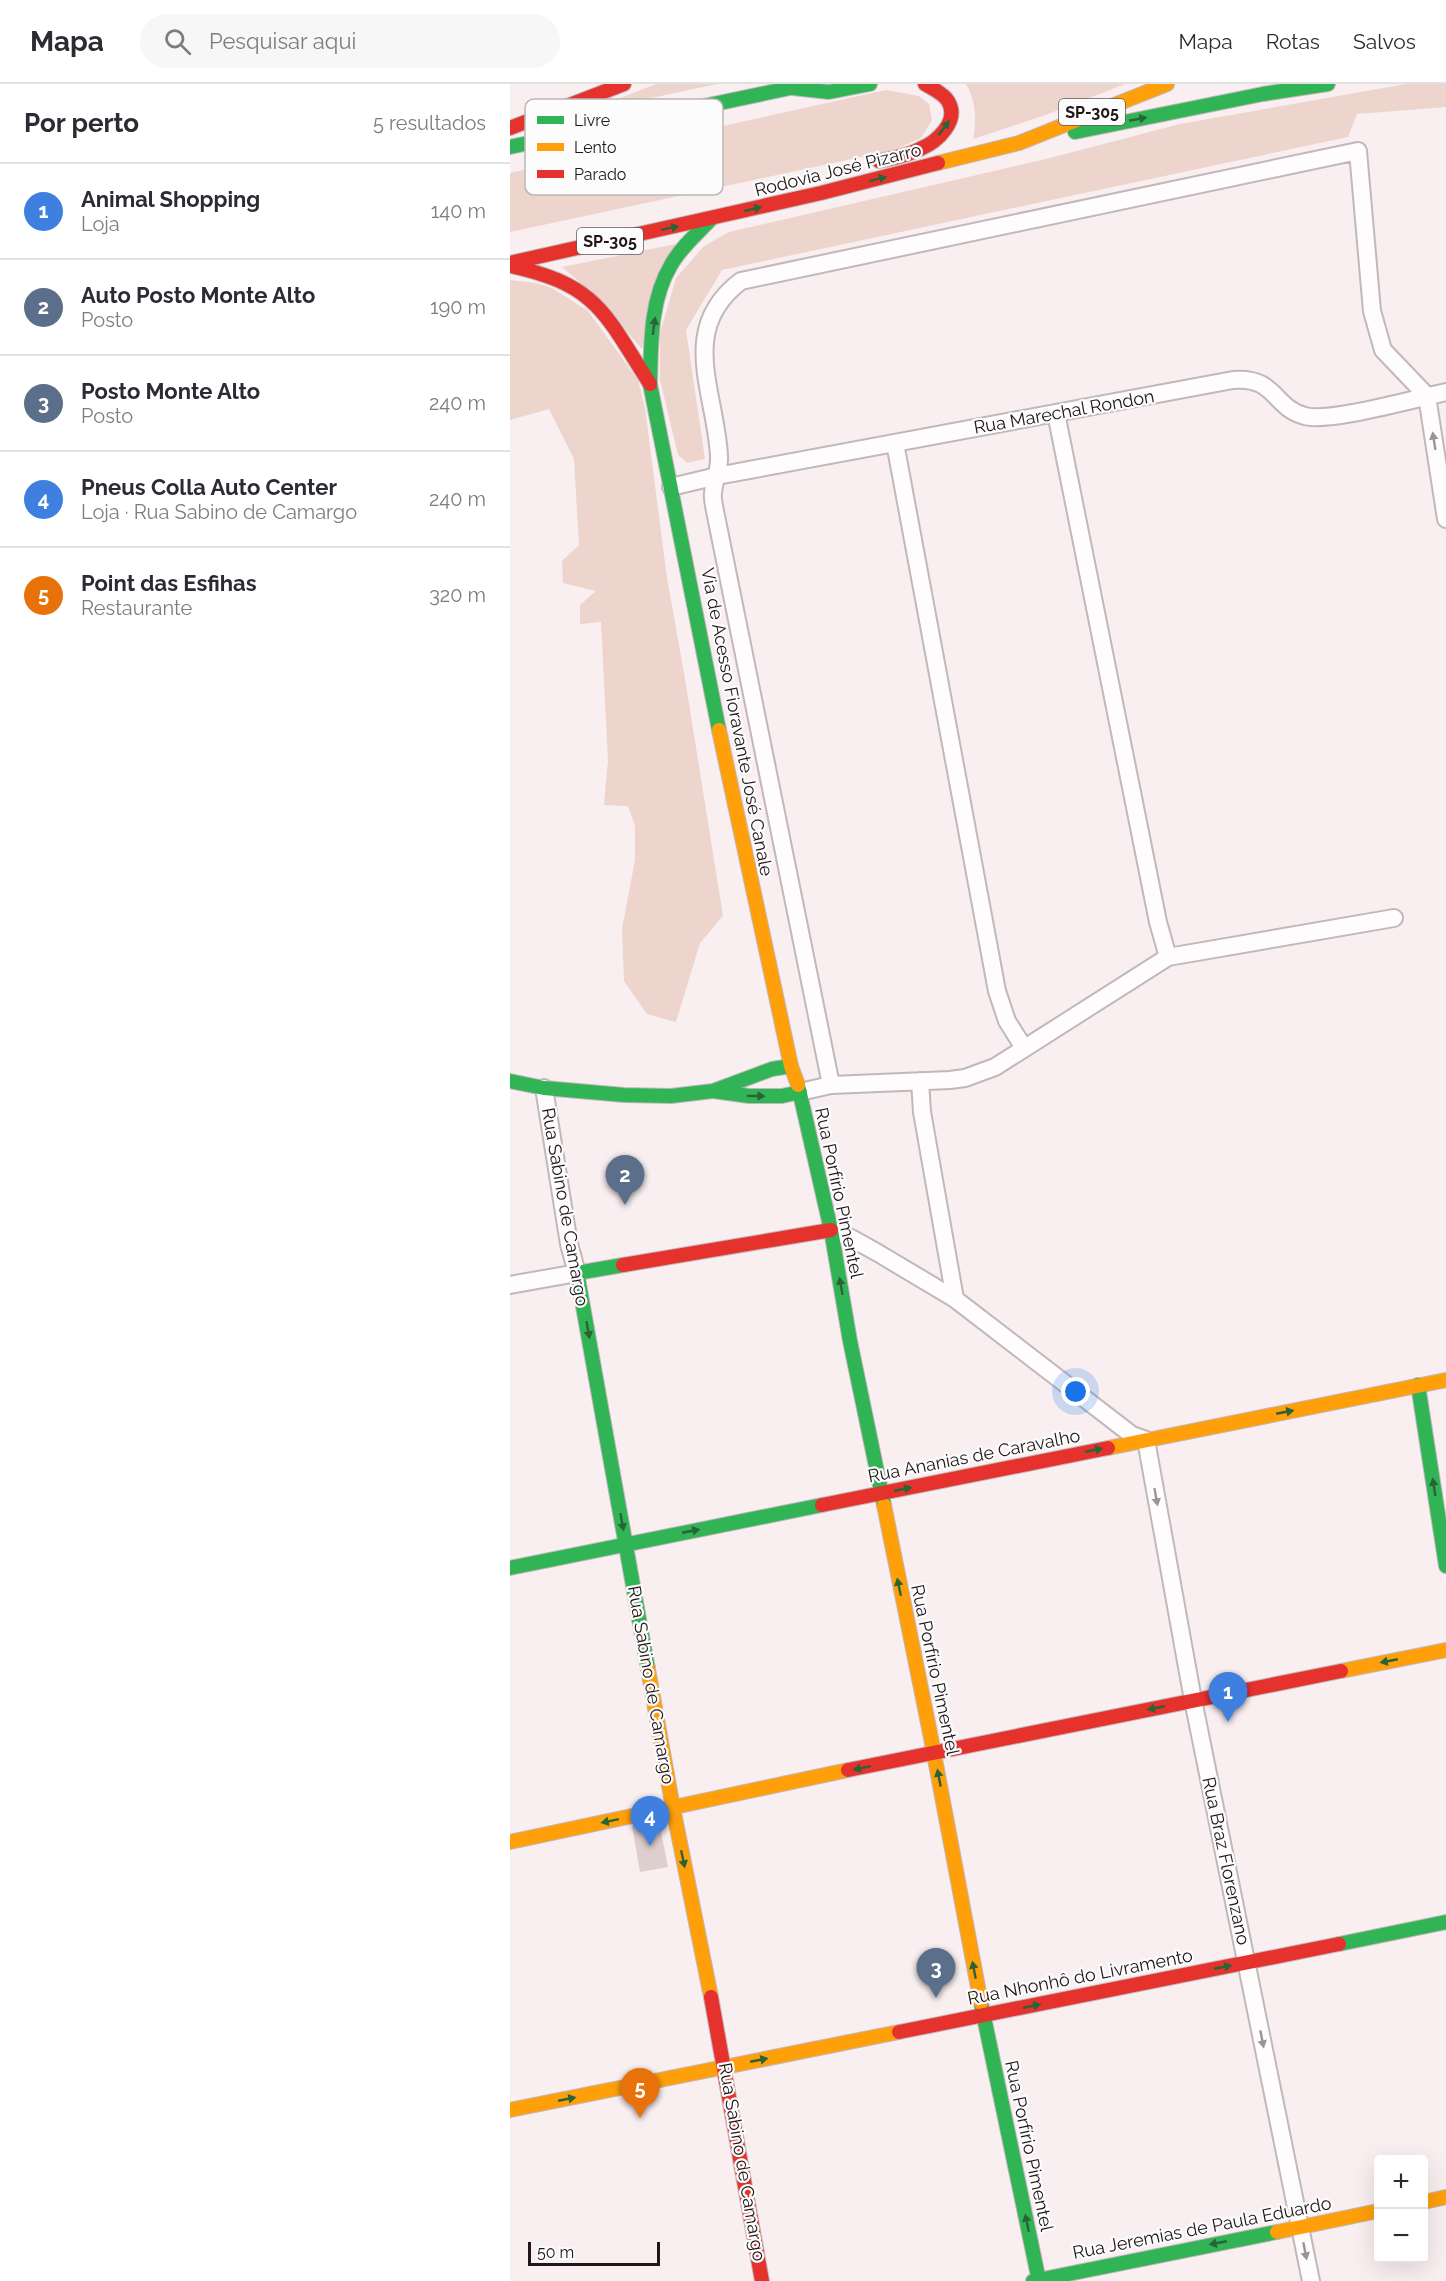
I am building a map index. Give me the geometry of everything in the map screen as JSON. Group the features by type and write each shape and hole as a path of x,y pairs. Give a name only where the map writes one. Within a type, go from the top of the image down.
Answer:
{"street":[{"path":"585,99 624,84"},
{"path":"723,102 809,84"},
{"path":"789,88 829,92 870,84"},
{"path":"821,193 860,168 925,147 941,134 950,121 952,111 947,100 925,84"},
{"name":"Rodovia José Pizarro","path":"510,264 821,193 1019,143 1167,84"},
{"path":"1019,143 1263,94 1328,84"},
{"path":"510,128 525,122"},
{"path":"510,147 525,144"},
{"path":"831,1085 715,511 713,493 719,458 704,364 704,341 710,319 717,305 741,281 1358,151 1372,311 1383,350 1390,360 1427,396 1446,519"},
{"path":"650,384 651,340 662,281 671,264 711,219"},
{"path":"510,264 557,279 592,300 609,320 650,384"},
{"name":"Rua Marechal Rondon","path":"671,487 717,476 1241,380 1249,380 1266,386 1290,409 1305,417 1315,418 1446,392"},
{"name":"Via de Acesso Fioravante José Canale","path":"650,384 710,689 791,1066"},
{"path":"1056,413 1156,910 1168,957"},
{"path":"895,443 998,991 1007,1021 1024,1048"},
{"path":"713,1091 749,1096 782,1096 831,1085 950,1080 980,1073 995,1067 1168,957 1394,918"},
{"path":"510,1081 544,1088 624,1095 671,1096 713,1091 772,1069 791,1066"},
{"name":"Rua Porfírio Pimentel","path":"791,1066 800,1092 831,1230 880,1493 934,1752 983,2015 1037,2281"},
{"path":"920,1081 922,1112 955,1299"},
{"name":"Rua Sabino de Camargo","path":"544,1088 569,1244 578,1273 672,1808 726,2067 762,2281"},
{"path":"510,1285 831,1230 878,1252 955,1299 1132,1435 1146,1440"},
{"name":"Rua Ananias de Caravalho","path":"510,1568 1446,1380"},
{"path":"1418,1385 1446,1566"},
{"name":"Rua Braz Florenzano","path":"1146,1440 1194,1700 1311,2281"},
{"path":"510,1842 934,1752 1446,1650"},
{"name":"Rua Nhonhô do Livramento","path":"510,2110 1446,1922"},
{"path":"1428,2201 1446,2197"},
{"name":"Rua Jeremias de Paula Eduardo","path":"1037,2281 1374,2212"}],"shaded area":[{"path":"656,84 718,84 646,99 617,99"},
{"path":"966,84 1125,84 1043,116 973,139 975,111"},
{"path":"1406,84 1446,84 1446,107 1357,114 1348,137 722,270 686,330 705,459 687,463 678,455 660,380 660,333 676,278 704,246 729,232 1050,158 1180,124"},
{"path":"886,90 919,96 929,104 932,120 921,138 894,150 723,187 723,126"},
{"path":"525,170 525,195 683,195 510,232 510,173"},
{"path":"676,244 642,349 597,297 562,267"},
{"path":"510,280 536,283 552,288 588,311 638,380 645,408 667,578 723,916 700,943 676,1022 647,1014 624,981 622,929 635,860 635,826 628,806 604,805 608,761 601,622 580,624 580,605 596,591 563,583 562,561 579,545 574,459 549,409 510,420"}],"building":[{"path":"659,1822 668,1867 640,1872 632,1826"}],"traffic: fast":[{"path":"723,102 809,84"},
{"path":"793,88 829,92 870,84"},
{"path":"1075,132 1263,94 1328,84"},
{"path":"510,147 525,144"},
{"path":"650,384 655,307 664,279 680,252 711,219"},
{"path":"650,384 719,730"},
{"path":"713,1091 772,1069 791,1066"},
{"path":"510,1081 544,1088 624,1095 671,1096 713,1091 749,1096 782,1096 800,1092"},
{"path":"798,1085 831,1230 850,1341 884,1505"},
{"path":"623,1265 577,1273 648,1669"},
{"path":"1418,1385 1446,1566"},
{"path":"510,1568 822,1505"},
{"path":"1339,1944 1446,1922"},
{"path":"981,2003 1039,2281"},
{"path":"1033,2281 1277,2232"}],"traffic: slow":[{"path":"938,163 1019,143 1167,84"},
{"path":"719,730 791,1066 798,1085"},
{"path":"1108,1448 1446,1380"},
{"path":"884,1505 981,2003"},
{"path":"1341,1671 1446,1650"},
{"path":"648,1669 711,1997"},
{"path":"510,1842 848,1770"},
{"path":"510,2110 899,2032"},
{"path":"1428,2201 1446,2197"},
{"path":"1277,2232 1374,2212"}],"traffic: jam":[{"path":"585,99 624,84"},
{"path":"879,161 927,146 945,130 951,116 948,101 941,93 925,84"},
{"path":"510,128 525,122"},
{"path":"510,263 821,193 938,163"},
{"path":"511,266 540,274 581,293 609,321 650,384"},
{"path":"623,1265 831,1230"},
{"path":"822,1505 1108,1448"},
{"path":"848,1770 1341,1671"},
{"path":"899,2032 1339,1944"},
{"path":"711,1997 762,2281"}],"place":[{"name":"Auto Posto Monte Alto","path":"625,1205"},
{"name":"Animal Shopping","path":"1228,1722"},
{"name":"Pneus Colla Auto Center","path":"650,1846"},
{"name":"Posto Monte Alto","path":"936,1998"},
{"name":"Point das Esfihas","path":"640,2118"}]}
